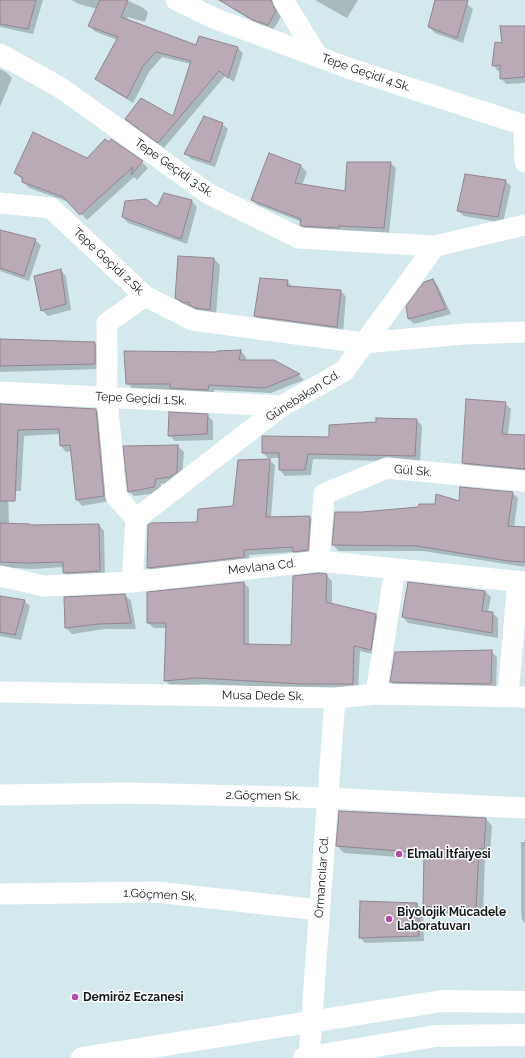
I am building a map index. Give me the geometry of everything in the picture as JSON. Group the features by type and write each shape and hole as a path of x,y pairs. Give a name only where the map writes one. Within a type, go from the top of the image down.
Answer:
{"main road":[{"path":"82,1058 442,1001 525,1002"},
{"path":"306,1058 436,1036 525,1035"}],"street":[{"name":"Tepe Geçidi 4.Sk.","path":"176,0 216,19 348,68 525,124 525,162"},
{"path":"283,0 318,57"},
{"name":"Tepe Geçidi 3.Sk.","path":"0,54 61,88 209,194 299,238 434,246"},
{"name":"Tepe Geçidi 2.Sk.","path":"0,203 51,208 145,296 192,320 364,343 464,334 525,332"},
{"path":"434,246 525,225"},
{"name":"Günebakan Cd.","path":"136,519 282,406 344,371 434,246"},
{"path":"132,582 136,519 116,496 107,398 107,323 145,296"},
{"name":"Tepe Geçidi 1.Sk.","path":"0,392 282,406"},
{"name":"Gül Sk.","path":"319,561 324,494 387,468 525,481"},
{"name":"Mevlana Cd.","path":"0,576 44,586 132,582 319,561 521,582"},
{"path":"376,694 395,569"},
{"path":"517,697 521,582"},
{"name":"Musa Dede Sk.","path":"0,692 335,698 376,694 517,697"},
{"name":"Ormancılar Cd.","path":"306,1058 311,1022 335,698"},
{"name":"2.Göçmen Sk.","path":"0,795 129,793 327,798 525,808"},
{"name":"1.Göçmen Sk.","path":"0,894 156,892 319,910"}],"building":[{"path":"0,0 36,0 28,29 0,24"},
{"path":"100,0 128,0 121,17 196,45 199,36 238,47 228,78 219,71 158,143 125,119 141,98 173,116 191,61 156,52 143,66 127,98 95,79 118,37 88,26"},
{"path":"219,0 271,0 276,11 268,25 253,20"},
{"path":"435,0 468,0 457,38 428,27"},
{"path":"500,26 525,26 525,77 500,79 500,65 492,66 495,42 502,43"},
{"path":"204,116 223,123 210,162 184,154"},
{"path":"33,132 87,158 105,139 109,142 111,139 143,161 131,175 133,167 80,215 63,197 22,182 22,177 14,173"},
{"path":"269,153 301,165 295,183 345,191 347,162 391,162 384,228 302,226 300,225 301,219 251,200"},
{"path":"465,174 506,180 498,217 457,211"},
{"path":"164,193 192,200 181,239 122,217 125,201 146,199 157,207"},
{"path":"0,230 36,239 24,276 0,268"},
{"path":"178,256 214,258 210,310 196,308 189,305 189,302 184,303 175,298"},
{"path":"61,269 66,304 41,311 34,276"},
{"path":"260,278 288,280 287,286 341,290 337,327 254,316"},
{"path":"433,279 446,309 408,319 406,306 424,282"},
{"path":"0,339 95,342 95,364 0,366"},
{"path":"241,350 239,360 274,360 300,374 265,388 209,385 208,390 170,388 170,384 126,384 124,351 217,352"},
{"path":"466,399 506,402 502,434 525,435 525,469 462,463"},
{"path":"0,404 96,409 104,496 76,500 70,445 60,446 59,429 18,430 15,501 0,501"},
{"path":"169,412 208,414 207,434 168,436"},
{"path":"376,418 417,419 415,456 308,454 305,470 279,470 279,453 262,453 262,436 329,437 329,425 376,422"},
{"path":"178,445 177,472 170,477 156,479 154,487 128,492 123,446"},
{"path":"270,459 266,517 310,516 308,550 293,552 293,547 244,550 244,557 147,568 148,525 151,523 197,522 198,509 233,506 238,460"},
{"path":"460,487 513,492 508,526 525,527 525,562 508,561 417,546 332,545 335,512 362,512 418,507 419,504 435,504 436,494 459,501"},
{"path":"0,523 30,525 99,524 100,571 63,573 63,562 0,562"},
{"path":"319,573 327,574 326,602 376,614 371,650 354,646 353,684 302,684 198,678 164,681 166,623 147,623 147,592 244,582 244,644 291,645 293,576"},
{"path":"408,582 485,591 482,611 493,612 492,633 402,617"},
{"path":"125,594 131,623 99,624 65,628 64,597"},
{"path":"0,596 25,600 15,635 0,632"},
{"path":"492,650 491,684 390,682 395,652"},
{"path":"339,811 486,818 484,849 479,849 476,910 423,906 424,853 336,846"},
{"name":"Biyolojik Mücadele Laboratuvarı","path":"360,901 417,903 419,936 359,938"}],"place":[{"name":"Elmalı İtfaiyesi","path":"399,854"},
{"name":"Biyolojik Mücadele Laboratuvarı","path":"389,919"},
{"name":"Demiröz Eczanesi","path":"75,997"}]}
